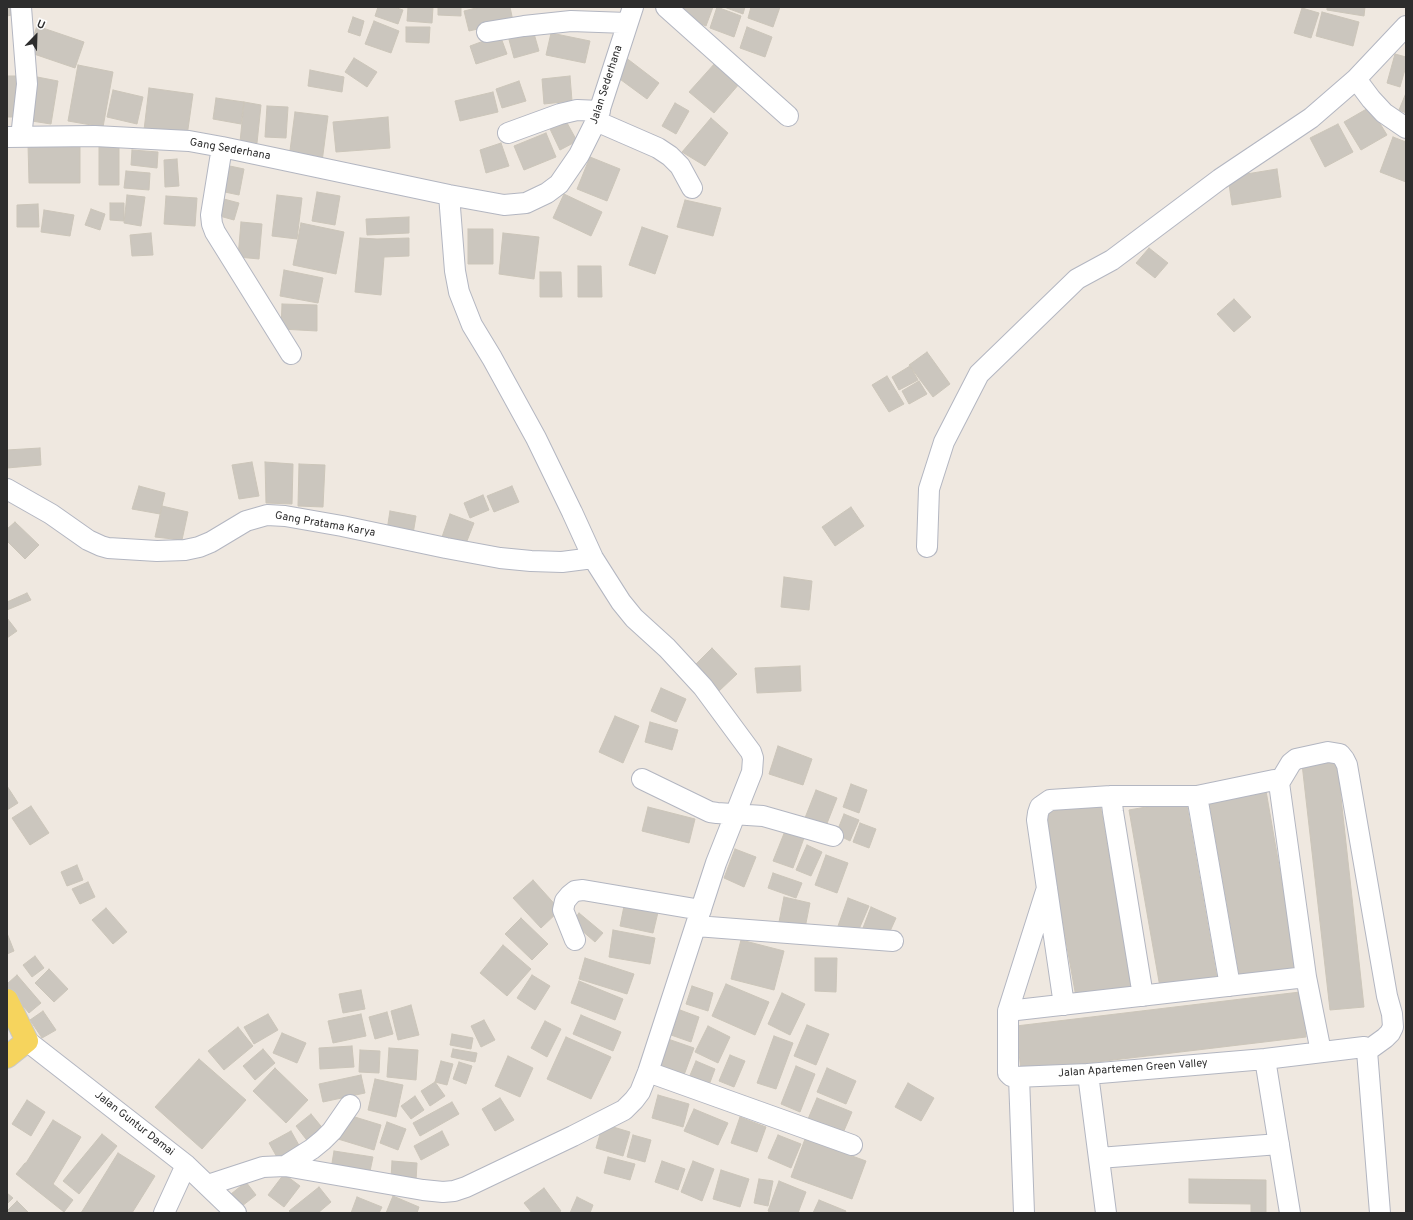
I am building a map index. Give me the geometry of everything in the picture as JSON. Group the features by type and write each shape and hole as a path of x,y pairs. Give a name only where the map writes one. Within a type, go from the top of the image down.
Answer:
{"main road":[{"path":"7,1000 27,1041 7,1057"}],"street":[{"path":"14,137 27,84 21,7"},
{"path":"666,7 788,116"},
{"path":"487,32 550,15 586,20 630,15"},
{"name":"Jalan Sederhana","path":"449,195 510,205 526,203 547,193 559,184 579,155 598,116 630,15"},
{"path":"927,547 929,488 944,442 979,374 1077,279 1112,260 1225,175 1311,118 1356,79 1406,26"},
{"path":"1356,79 1384,113 1406,128"},
{"path":"508,133 560,114 577,110 598,116 670,156 680,166 692,188"},
{"name":"Gang Sederhana","path":"14,137 95,136 189,141 222,146 449,195"},
{"path":"222,146 211,216 212,224 215,232 291,354"},
{"path":"208,1185 263,1167 285,1166 423,1190 443,1192 454,1191 466,1187 624,1110 640,1092 648,1072 716,863 752,772 753,758 751,752 703,687 667,648 634,618 621,602 593,558 536,438 469,318 459,292 455,271 449,195"},
{"name":"Gang Pratama Karya","path":"7,489 51,514 88,540 108,548 157,551 185,550 199,547 211,542 246,521 267,515 285,516 342,526 500,558 531,562 562,562 593,558"},
{"path":"1321,1052 1306,977 1279,783 1291,763 1296,759 1328,752 1340,754 1347,765 1387,996 1392,1014 1393,1027 1390,1033 1367,1051 1380,1213"},
{"path":"642,779 702,809 717,813 762,816 833,836"},
{"path":"1064,1005 1037,820 1040,807 1050,800 1112,796 1197,796 1274,780 1279,783"},
{"path":"1112,796 1113,812 1143,996"},
{"path":"1197,796 1230,986"},
{"path":"1024,1213 1019,1077 1011,1076 1008,1073 1008,1011 1047,888"},
{"path":"575,940 563,910 565,901 570,895 583,890 698,918 894,941"},
{"path":"1008,1011 1306,977"},
{"name":"Jalan Guntur Damai","path":"27,1041 186,1165 236,1213"},
{"name":"Jalan Apartemen Green Valley","path":"1019,1077 1088,1074 1265,1058 1361,1047 1367,1051"},
{"path":"1265,1058 1290,1213"},
{"path":"648,1072 852,1145"},
{"path":"1088,1074 1106,1213"},
{"path":"285,1166 312,1149 323,1140 332,1131 350,1105"},
{"path":"1099,1158 1279,1144"},
{"path":"164,1213 186,1165"}],"building":[{"path":"7,7 11,7 12,15 7,16"},
{"path":"378,7 394,7 403,10 398,24 375,16"},
{"path":"408,7 433,7 432,23 407,21"},
{"path":"438,7 461,7 461,16 438,15"},
{"path":"480,7 510,7 513,21 469,31 464,11"},
{"path":"685,7 713,7 706,26 682,16"},
{"path":"717,7 741,16 734,37 710,28"},
{"path":"724,7 745,7 743,14"},
{"path":"751,7 780,7 773,27 748,18"},
{"path":"1327,7 1365,7 1364,16 1327,10"},
{"path":"1302,8 1319,13 1311,38 1294,33"},
{"path":"1322,12 1359,22 1353,46 1316,36"},
{"path":"353,17 364,21 360,36 348,32"},
{"path":"374,21 399,31 391,53 365,44"},
{"path":"37,26 84,42 75,68 28,52"},
{"path":"406,27 430,27 429,43 406,42"},
{"path":"747,27 772,37 765,57 740,48"},
{"path":"533,30 539,51 514,58 508,36"},
{"path":"551,33 590,41 585,63 546,55"},
{"path":"500,35 507,54 476,64 470,46"},
{"path":"1395,54 1406,57 1406,66 1400,87 1387,83"},
{"path":"625,57 659,83 647,99 613,74"},
{"path":"354,58 377,72 367,87 345,72"},
{"path":"716,62 740,83 714,113 689,92"},
{"path":"78,65 113,72 103,127 68,121"},
{"path":"310,70 344,77 342,92 308,86"},
{"path":"7,76 22,76 20,117 7,117"},
{"path":"32,76 58,81 51,124 25,120"},
{"path":"570,76 572,101 544,104 542,79"},
{"path":"519,81 526,101 502,108 496,89"},
{"path":"149,88 193,94 187,136 144,130"},
{"path":"113,90 143,97 137,124 107,117"},
{"path":"493,92 498,112 460,121 455,101"},
{"path":"1406,93 1406,113 1399,110"},
{"path":"216,98 244,102 241,124 213,119"},
{"path":"244,102 261,105 257,143 240,142"},
{"path":"675,103 689,111 676,134 662,126"},
{"path":"267,106 288,107 286,138 265,137"},
{"path":"1370,107 1387,135 1361,150 1344,122"},
{"path":"295,112 328,116 322,162 289,158"},
{"path":"388,117 390,148 336,152 333,122"},
{"path":"711,118 728,133 705,166 682,152"},
{"path":"566,121 577,141 560,150 550,129"},
{"path":"1338,124 1353,152 1325,167 1310,138"},
{"path":"546,133 556,157 524,170 514,146"},
{"path":"1393,137 1406,142 1406,182 1380,172"},
{"path":"501,143 509,166 486,173 480,150"},
{"path":"28,144 80,144 80,183 29,183"},
{"path":"99,144 119,144 119,185 99,185"},
{"path":"132,150 158,152 157,168 131,165"},
{"path":"590,157 620,169 607,201 577,189"},
{"path":"177,159 179,186 165,187 164,160"},
{"path":"225,165 244,169 239,195 220,191"},
{"path":"1277,169 1281,197 1232,205 1228,177"},
{"path":"126,171 150,173 149,190 124,188"},
{"path":"317,192 340,196 335,225 312,221"},
{"path":"564,194 602,212 591,236 553,218"},
{"path":"127,195 145,197 141,226 124,223"},
{"path":"277,195 302,198 297,239 272,236"},
{"path":"166,196 197,198 195,226 164,224"},
{"path":"220,198 239,203 234,220 216,215"},
{"path":"685,200 721,208 713,236 677,227"},
{"path":"110,203 124,203 124,221 110,220"},
{"path":"38,204 39,227 17,227 17,205"},
{"path":"91,209 105,214 100,230 85,225"},
{"path":"44,210 74,215 70,236 41,232"},
{"path":"409,217 409,233 367,235 366,219"},
{"path":"241,222 262,224 259,259 238,257"},
{"path":"301,223 344,232 336,274 293,265"},
{"path":"642,227 668,236 655,274 629,265"},
{"path":"468,229 493,229 493,264 468,264"},
{"path":"151,233 153,255 132,256 130,235"},
{"path":"503,233 539,237 534,279 499,274"},
{"path":"360,238 409,238 409,256 384,257 381,295 355,292"},
{"path":"1149,248 1168,263 1155,278 1136,263"},
{"path":"578,266 601,266 602,297 578,297"},
{"path":"284,270 323,278 318,303 280,296"},
{"path":"540,272 561,272 562,297 540,297"},
{"path":"1234,299 1251,317 1234,332 1217,314"},
{"path":"282,304 317,305 317,331 281,329"},
{"path":"927,352 950,384 933,397 909,365"},
{"path":"910,366 918,380 899,390 892,377"},
{"path":"887,376 904,404 889,412 872,385"},
{"path":"919,381 927,394 909,404 902,391"},
{"path":"40,448 41,465 7,468 7,450"},
{"path":"252,462 259,496 239,499 232,465"},
{"path":"265,462 293,464 292,504 266,503"},
{"path":"299,464 325,465 323,507 298,506"},
{"path":"139,486 165,493 160,514 132,509"},
{"path":"512,486 519,502 494,512 487,496"},
{"path":"483,495 489,510 470,518 464,503"},
{"path":"162,506 188,512 182,540 155,537"},
{"path":"851,507 864,526 835,546 822,527"},
{"path":"390,511 416,516 413,534 387,530"},
{"path":"450,514 474,523 465,546 442,537"},
{"path":"15,522 39,545 25,559 7,541 7,529"},
{"path":"784,577 812,581 809,610 781,607"},
{"path":"27,593 31,600 7,610 7,602"},
{"path":"7,618 17,631 7,638"},
{"path":"712,648 737,674 718,692 694,666"},
{"path":"800,666 801,691 757,693 755,668"},
{"path":"661,688 686,699 676,722 651,711"},
{"path":"615,716 639,726 623,763 599,752"},
{"path":"650,722 678,730 672,750 645,742"},
{"path":"778,746 812,759 803,785 769,774"},
{"path":"1337,761 1364,1007 1330,1010 1302,764"},
{"path":"851,784 867,790 859,813 843,807"},
{"path":"1265,785 1297,969 1240,978 1208,794"},
{"path":"7,786 18,803 7,810"},
{"path":"816,790 837,798 824,831 803,823"},
{"path":"1186,800 1218,984 1161,993 1129,810"},
{"path":"1100,803 1132,987 1076,997 1043,813"},
{"path":"31,806 49,833 30,845 12,818"},
{"path":"648,807 695,819 689,843 642,831"},
{"path":"844,814 859,820 850,841 836,834"},
{"path":"860,823 876,829 869,848 853,842"},
{"path":"785,831 804,838 793,868 773,861"},
{"path":"807,845 822,852 811,876 796,870"},
{"path":"735,849 756,857 744,887 724,878"},
{"path":"826,855 848,863 837,893 815,885"},
{"path":"77,865 83,880 67,886 61,872"},
{"path":"773,873 802,883 796,898 768,888"},
{"path":"533,880 560,910 541,928 513,898"},
{"path":"88,882 95,897 80,904 72,889"},
{"path":"784,897 810,903 804,933 778,927"},
{"path":"848,898 869,906 857,934 838,926"},
{"path":"625,901 659,908 653,933 620,926"},
{"path":"871,907 896,918 887,938 863,928"},
{"path":"106,908 127,932 113,944 92,920"},
{"path":"579,913 603,933 595,942 572,922"},
{"path":"521,918 548,944 532,960 505,934"},
{"path":"613,930 655,938 650,964 609,957"},
{"path":"7,933 14,951 7,954"},
{"path":"741,940 784,951 774,990 731,979"},
{"path":"503,945 531,969 507,996 480,973"},
{"path":"35,956 44,968 32,977 23,965"},
{"path":"585,958 634,974 627,994 579,979"},
{"path":"815,958 837,958 836,992 815,991"},
{"path":"49,969 68,989 54,1002 35,983"},
{"path":"17,975 41,1003 29,1013 7,987 7,984"},
{"path":"532,975 550,986 535,1010 517,998"},
{"path":"579,981 623,999 615,1020 571,1003"},
{"path":"726,984 769,1002 755,1035 712,1016"},
{"path":"692,986 713,993 708,1011 686,1004"},
{"path":"361,990 365,1009 343,1013 339,994"},
{"path":"1300,992 1306,1037 1021,1071 1016,1026"},
{"path":"782,993 805,1004 790,1035 768,1024"},
{"path":"411,1005 419,1035 398,1040 391,1011"},
{"path":"680,1010 699,1017 691,1042 671,1035"},
{"path":"43,1011 56,1030 42,1038 30,1020"},
{"path":"387,1012 393,1034 375,1039 369,1017"},
{"path":"268,1014 278,1030 254,1044 244,1027"},
{"path":"361,1014 366,1036 333,1043 328,1021"},
{"path":"581,1015 621,1032 613,1051 573,1034"},
{"path":"484,1020 495,1040 481,1047 471,1026"},
{"path":"545,1021 561,1029 547,1057 531,1048"},
{"path":"807,1025 829,1034 816,1065 794,1056"},
{"path":"708,1026 730,1037 718,1063 695,1052"},
{"path":"238,1027 253,1046 224,1070 208,1051"},
{"path":"282,1033 306,1043 297,1063 273,1053"},
{"path":"452,1034 473,1038 471,1049 450,1045"},
{"path":"774,1036 793,1043 776,1089 757,1083"},
{"path":"566,1037 611,1057 591,1099 547,1079"},
{"path":"668,1039 694,1048 684,1075 658,1066"},
{"path":"352,1046 354,1067 320,1069 319,1048"},
{"path":"389,1048 418,1050 416,1080 387,1077"},
{"path":"263,1049 275,1063 255,1080 243,1066"},
{"path":"453,1049 477,1053 475,1062 451,1057"},
{"path":"360,1050 380,1051 379,1073 359,1072"},
{"path":"730,1055 745,1061 734,1087 719,1081"},
{"path":"508,1056 533,1068 520,1097 495,1086"},
{"path":"199,1059 246,1100 202,1149 155,1107"},
{"path":"441,1061 453,1064 447,1085 435,1082"},
{"path":"696,1061 715,1069 706,1093 686,1085"},
{"path":"459,1062 472,1066 466,1084 453,1079"},
{"path":"796,1066 815,1074 800,1112 781,1104"},
{"path":"275,1068 308,1100 286,1123 253,1091"},
{"path":"827,1068 856,1081 846,1104 817,1092"},
{"path":"361,1075 365,1093 323,1102 319,1084"},
{"path":"375,1079 403,1085 396,1117 368,1110"},
{"path":"435,1082 445,1096 430,1106 421,1091"},
{"path":"908,1083 934,1098 921,1121 895,1107"},
{"path":"658,1095 689,1104 683,1127 652,1118"},
{"path":"415,1096 424,1110 411,1119 401,1106"},
{"path":"500,1098 514,1120 495,1131 482,1109"},
{"path":"817,1098 852,1112 840,1140 805,1126"},
{"path":"27,1100 45,1112 31,1136 12,1124"},
{"path":"452,1102 459,1114 420,1136 413,1123"},
{"path":"694,1109 728,1123 718,1145 684,1131"},
{"path":"311,1114 325,1131 309,1143 296,1126"},
{"path":"345,1114 381,1125 374,1150 338,1139"},
{"path":"740,1117 766,1127 757,1152 731,1143"},
{"path":"53,1120 81,1137 53,1184 73,1200 64,1212 16,1174 26,1163"},
{"path":"387,1122 406,1129 398,1150 380,1143"},
{"path":"603,1124 630,1132 623,1156 596,1148"},
{"path":"291,1131 300,1147 278,1159 269,1143"},
{"path":"442,1131 449,1145 421,1160 414,1146"},
{"path":"102,1134 117,1146 79,1194 63,1181"},
{"path":"633,1135 651,1140 645,1162 627,1157"},
{"path":"778,1135 801,1144 791,1168 768,1158"},
{"path":"805,1139 866,1161 852,1199 791,1177"},
{"path":"334,1151 373,1157 369,1176 331,1169"},
{"path":"118,1153 155,1176 132,1213 81,1213"},
{"path":"608,1157 635,1164 630,1180 604,1173"},
{"path":"392,1161 417,1163 416,1181 391,1179"},
{"path":"662,1161 685,1169 678,1190 655,1182"},
{"path":"693,1161 714,1169 702,1201 681,1192"},
{"path":"721,1170 749,1179 740,1207 713,1199"},
{"path":"284,1174 300,1186 284,1207 268,1195"},
{"path":"759,1179 773,1181 768,1206 754,1203"},
{"path":"1189,1179 1266,1180 1266,1213 1251,1213 1251,1204 1189,1203"},
{"path":"779,1181 806,1192 798,1213 772,1213 768,1211"},
{"path":"246,1182 256,1195 237,1210 226,1198"},
{"path":"319,1187 331,1202 318,1213 291,1213 289,1211"},
{"path":"544,1188 561,1211 558,1213 532,1213 524,1203"},
{"path":"7,1193 13,1198 7,1204"},
{"path":"393,1196 419,1207 417,1213 386,1213"},
{"path":"357,1197 382,1207 379,1213 351,1213"},
{"path":"577,1197 593,1205 590,1213 570,1213"},
{"path":"819,1200 846,1211 845,1213 813,1213"},
{"path":"17,1201 29,1213 7,1213 7,1211"}]}
